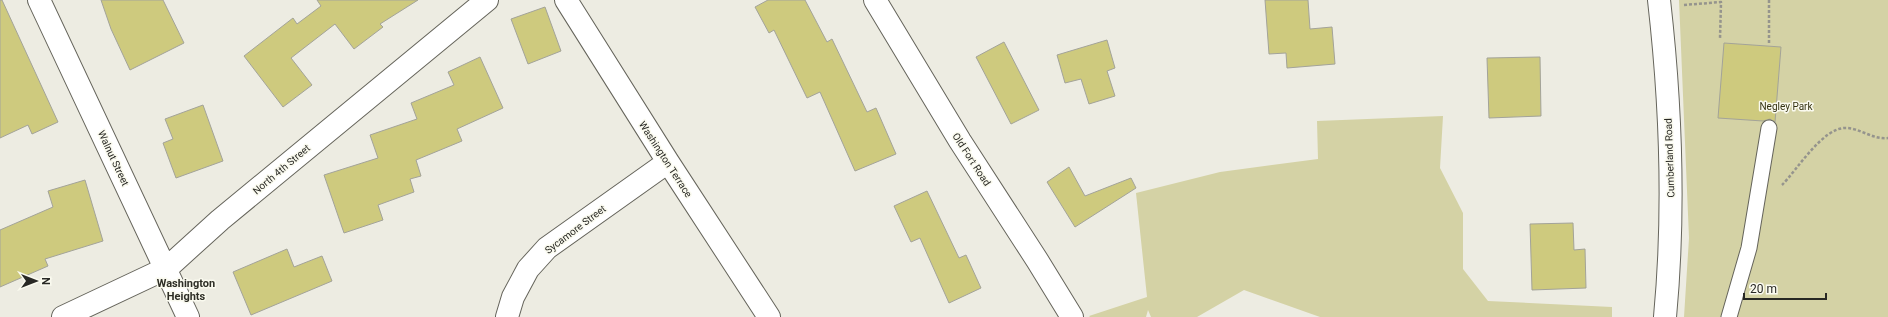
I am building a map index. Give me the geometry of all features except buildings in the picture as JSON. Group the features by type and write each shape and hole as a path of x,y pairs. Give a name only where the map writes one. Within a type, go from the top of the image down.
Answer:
{"street":[{"name":"Walnut Street","path":"40,0 167,268 188,317"},
{"name":"North 4th Street","path":"62,317 167,268 220,220 486,0"},
{"name":"Washington Terrace","path":"566,0 668,162 769,317"},
{"name":"Old Fort Road","path":"875,0 960,141 1072,317"},
{"name":"Cumberland Road","path":"1665,317 1672,196 1668,123 1668,3"},
{"name":"Sycamore Street","path":"507,317 513,297 528,270 547,248 668,162"}],"lane":[{"path":"1729,317 1749,248 1769,128"}],"path":[{"path":"1769,0 1769,43"},
{"path":"1668,3 1721,1 1720,39"},
{"path":"1760,189 1781,185 1808,153 1837,129 1846,128 1874,136 1888,138"}],"green space":[{"name":"Negley Park","path":"1679,0 1888,0 1888,317 1684,317 1689,238"},
{"path":"1443,116 1440,168 1463,213 1463,269 1488,301 1612,307 1612,317 1320,317 1244,290 1197,317 1151,317 1148,310 1146,317 1089,316 1147,297 1136,193 1220,172 1318,159 1317,121"}],"district":[{"name":"Washington Heights","path":"186,289"}]}
